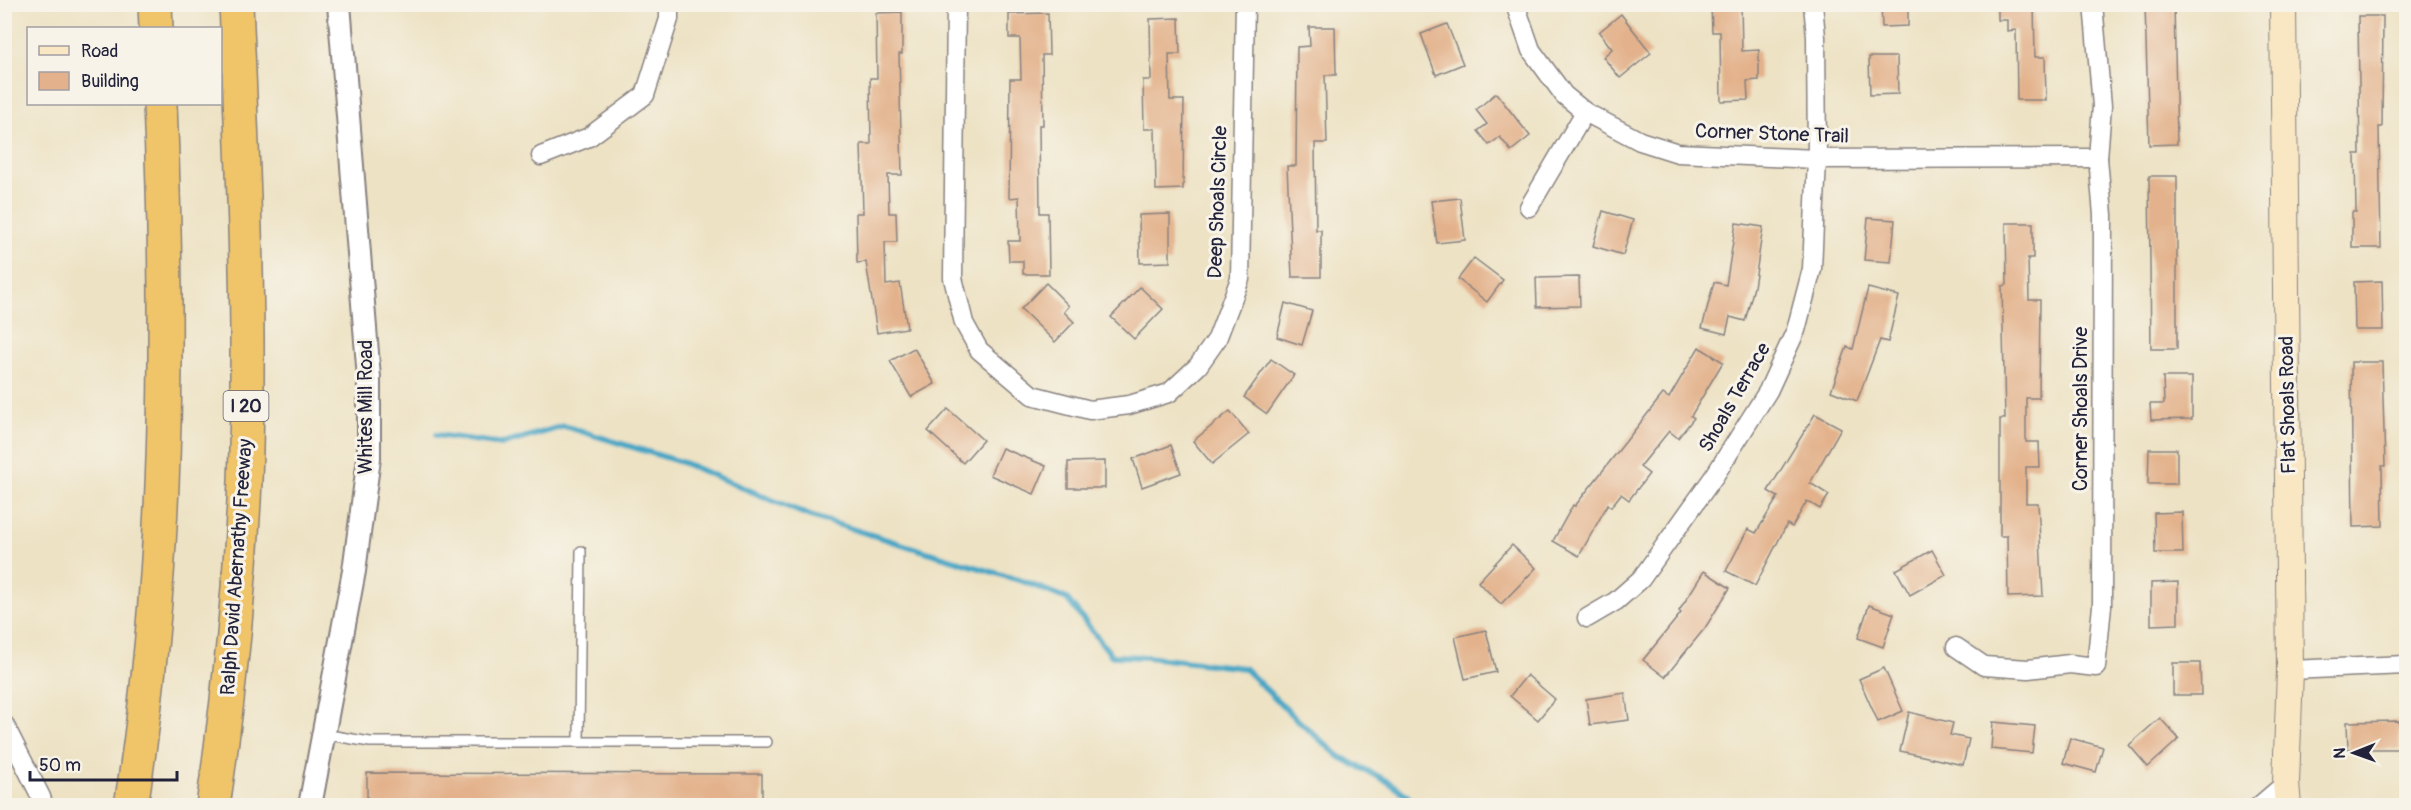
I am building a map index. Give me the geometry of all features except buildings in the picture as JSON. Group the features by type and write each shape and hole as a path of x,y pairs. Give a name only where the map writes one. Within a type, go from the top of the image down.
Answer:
{"highway":[{"path":"155,4 156,27"},
{"name":"Ralph David Abernathy Freeway","path":"213,806 230,673 245,481 246,250 236,4"},
{"path":"131,806 148,670 163,445 166,339 159,105"}],"main road":[{"name":"Flat Shoals Road","path":"2283,4 2290,670 2287,794"}],"street":[{"name":"Whites Mill Road","path":"310,806 354,572 369,458 369,378 339,4"},
{"path":"541,156 589,137 645,95 669,19 669,4"},
{"name":"Deep Shoals Circle","path":"956,4 953,278 964,323 979,350 1032,395 1090,410 1129,405 1169,393 1198,366 1216,339 1240,279 1245,4"},
{"name":"Corner Stone Trail","path":"1515,4 1531,50 1564,95 1585,112 1640,141 1678,153 1817,159 2098,158"},
{"name":"Shoals Terrace","path":"1587,618 1616,601 1641,579 1715,475 1768,391 1796,330 1812,269 1817,159 1816,37 1813,4"},
{"name":"Corner Shoals Drive","path":"1956,647 1984,666 2028,669 2070,663 2096,667 2102,606 2103,215 2098,158 2102,106 2092,4"},
{"path":"1529,207 1585,112"},
{"path":"2290,670 2406,665"},
{"path":"4,724 44,806"},
{"path":"2259,806 2287,794"}],"lane":[{"path":"579,741 581,550"},
{"path":"323,734 370,742 767,742"}],"waterway":[{"path":"436,435 503,444 564,426 684,463 810,516 1025,582 1067,599 1112,656 1147,657 1244,668 1294,717 1340,757 1387,781 1405,794 1416,806"}]}
